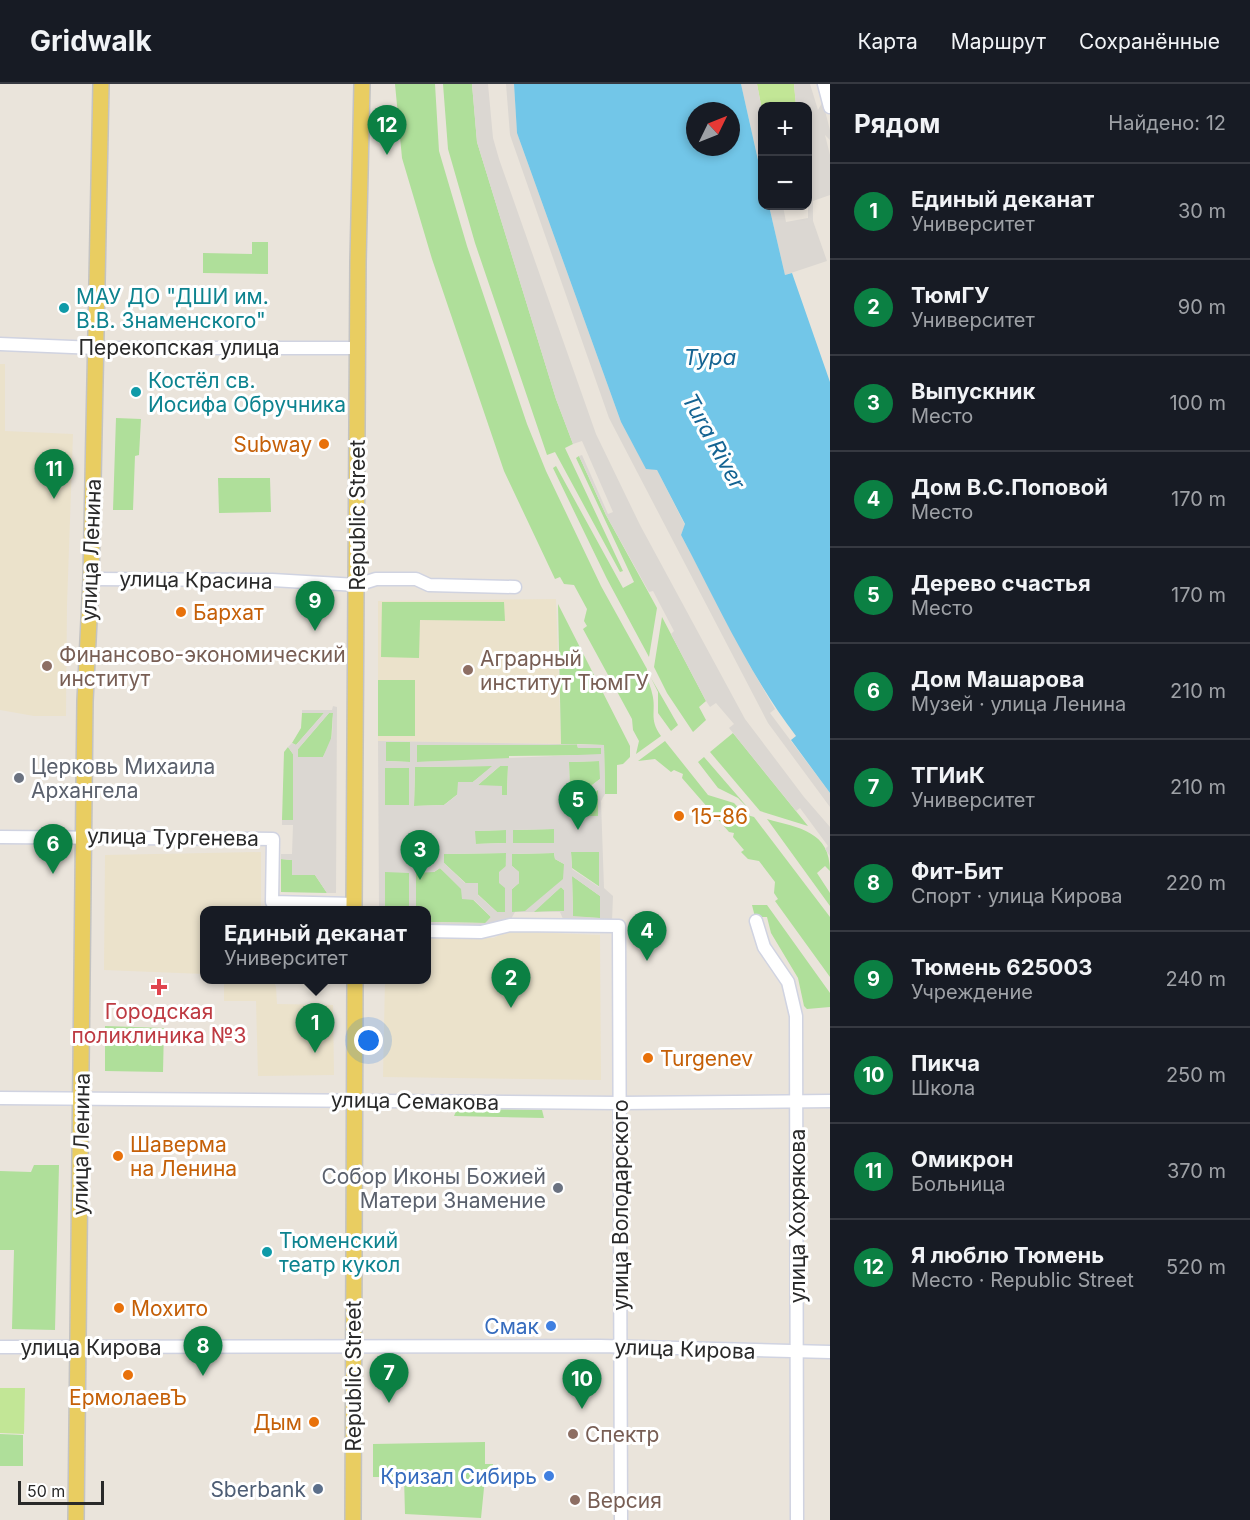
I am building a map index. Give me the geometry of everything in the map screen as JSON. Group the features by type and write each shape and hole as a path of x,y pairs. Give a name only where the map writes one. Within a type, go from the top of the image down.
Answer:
{"main road":[{"name":"улица Ленина","path":"76,1520 85,701 92,579 101,84"},
{"name":"Republic Street","path":"354,906 362,84"},
{"name":"Republic Street","path":"353,1520 355,984"}],"street":[{"path":"824,84 830,107"},
{"name":"Перекопская улица","path":"0,344 96,348 358,348"},
{"name":"улица Красина","path":"92,579 272,580 357,585 376,579 416,579 429,585 515,587"},
{"name":"улица Тургенева","path":"0,837 273,839 272,902 338,906"},
{"name":"улица Хохрякова","path":"756,921 764,946 788,982 796,1016 796,1520"},
{"name":"улица Володарского","path":"431,931 481,932 510,925 619,926 621,1520"},
{"name":"улица Семакова","path":"0,1098 620,1103 830,1101"},
{"name":"улица Кирова","path":"0,1347 621,1347 830,1352"}],"shaded area":[{"path":"472,84 488,84 493,138 499,159 596,434 640,525 745,719 804,797 830,827 830,856 825,849 828,846 800,808 796,811 729,728 734,724 716,703 710,707 706,701 671,634 674,631 653,591 649,592 606,515 579,456 582,455 608,514 613,512 582,441 573,444 556,399 477,142"},
{"path":"506,84 514,84 517,133 621,422 646,468 657,470 685,525 681,535 775,709 770,713 830,793 830,807 768,723 609,418 510,135"},
{"path":"741,84 757,84 760,102 758,102 758,160"},
{"path":"794,84 810,84 818,110 822,103 818,84 830,130 830,140 825,135 830,155 830,195 813,201 813,221 827,261 785,275 770,210 784,210 786,222 808,218 808,210 812,210 812,102 796,102"},
{"path":"0,364 5,364 5,431 73,434 66,716 34,716 0,710"},
{"name":"Аграрный институт ТюмГУ","path":"556,599 561,744 378,741 378,601"},
{"path":"333,706 337,707 336,893 327,893 315,875 292,875 292,860 281,859 281,854 292,854 293,825 282,825 282,820 293,820 293,754 288,747 292,743 296,745 324,713 302,713 302,710 332,710","holes":["329,713 333,713 332,736 323,757 298,757 298,749"]},
{"path":"378,741 604,745 605,794 601,801 604,888 613,896 612,921 563,919 560,912 534,912 515,912 511,919 487,926 431,924 431,922 485,923 491,917 474,900 462,899 461,889 440,868 434,872 416,873 416,906 409,906 409,873 385,872 385,906 379,906","holes":["386,742 410,742 410,762 386,761","417,745 577,745 578,748 601,748 601,754 417,762","599,761 600,779 570,802 569,762","492,766 473,782 458,782 457,795 444,805 414,806 415,767","500,766 508,766 507,795 502,795 502,786 478,785","385,768 409,768 409,805 385,805","598,789 598,816 569,815","554,829 554,843 513,843 513,830","506,830 506,843 476,844 475,831","571,852 599,852 599,887 572,869","506,853 506,866 499,872 499,883 505,888 505,912 497,912 478,895 478,883 465,883 444,863 444,854","554,853 555,859 564,864 563,879 525,911 512,912 512,889 519,883 519,872 512,866 512,854","572,876 600,896 600,918 573,916","561,887 564,890 564,911 534,912"]},
{"path":"261,852 261,906 200,906 200,974 104,970 105,855"},
{"path":"506,931 600,935 601,1080 383,1077 385,984 431,984 431,938 494,938"},
{"path":"224,984 275,984 277,1004 333,1005 334,1075 258,1076 256,1001 224,1001"}],"green space":[{"path":"395,84 435,84 439,151 467,246 527,424 546,471 601,586 647,669 655,724 661,736 636,754 639,741 633,730 632,719 583,629 587,626 584,621 587,609 574,585 564,584 560,577 555,579 504,471 432,259 402,158"},
{"path":"443,84 472,84 477,142 556,399 573,444 565,448 623,571 620,572 555,452 547,455 475,243 448,149"},
{"path":"757,84 794,84 796,102 760,102"},
{"path":"252,242 268,242 268,274 203,273 203,253 252,254"},
{"path":"116,418 141,419 139,455 135,456 133,510 113,510"},
{"path":"579,456 606,515 657,608 649,657 607,579 553,468 556,466 623,588 634,582 576,458"},
{"path":"218,478 270,478 271,512 219,513"},
{"path":"382,602 504,602 505,621 420,620 419,658 381,657"},
{"path":"558,604 630,746 630,757 623,764 617,765 617,794 605,794 604,745 577,744 578,748 602,748 601,755 509,756 509,760 416,762 417,744 561,744"},
{"path":"662,617 706,701 699,707 706,720 693,732 667,693 654,667"},
{"path":"651,678 678,725 671,731 658,713 658,692"},
{"path":"378,680 415,680 415,736 378,736"},
{"path":"302,713 324,713 296,745 292,743 301,728"},
{"path":"329,713 333,713 331,742 323,757 298,757 298,749"},
{"path":"733,733 808,826 760,811 710,752"},
{"path":"665,741 708,795 734,803 744,814 754,817 830,917 830,977 775,901 778,899 774,893 775,882 759,861 748,859 741,852 744,850 733,837 734,833 729,832 682,778 683,774 674,770 671,772 655,759 638,761"},
{"path":"386,742 410,742 410,762 386,761"},
{"path":"288,747 293,754 293,820 282,820 284,752"},
{"path":"704,757 749,809 738,798 718,788 698,762"},
{"path":"600,761 600,779 570,802 569,762"},
{"path":"550,764 562,764 561,785 557,783 562,796 562,807 554,814 554,819 541,819 541,813 522,814 522,819 514,820 514,800 519,800 514,795 514,765 526,765 526,769 550,768"},
{"path":"493,766 444,805 414,806 415,767"},
{"path":"500,766 508,766 507,795 502,799 507,799 507,820 485,821 485,816 479,821 460,821 460,815 455,821 443,821 443,815"},
{"path":"385,768 409,768 409,806 385,805"},
{"path":"599,789 599,816 568,816"},
{"path":"767,819 810,833 825,847 830,871 825,866 817,873 830,893 830,906"},
{"path":"554,829 554,843 513,844 512,830"},
{"path":"506,830 506,843 475,844 475,831"},
{"path":"599,851 600,887 572,868 571,852"},
{"path":"506,853 505,913 497,912 444,863 444,854"},
{"path":"554,853 555,859 564,864 564,879 525,912 512,912 512,889 519,883 519,872 512,866 512,854"},
{"path":"281,859 292,860 292,875 315,875 327,893 281,892"},
{"path":"440,868 491,917 486,923 431,922 431,906 416,906 416,872 434,872"},
{"path":"385,872 409,872 409,906 385,906"},
{"path":"572,876 600,896 600,918 573,917"},
{"path":"561,887 564,890 564,911 533,912"},
{"path":"752,905 767,905 830,993 830,1007 807,1009 804,1006 798,978 771,933 767,917 755,917"},
{"path":"105,1026 164,1028 163,1072 105,1071"},
{"path":"457,1109 542,1110 544,1118 454,1116"},
{"path":"34,1165 59,1165 55,1330 12,1329 14,1250 0,1250 0,1171 31,1172"},
{"path":"0,1388 25,1388 24,1434 0,1433"},
{"path":"0,1434 23,1435 23,1466 0,1466"},
{"path":"485,1442 485,1464 493,1464 492,1478 485,1478 481,1518 405,1514 404,1477 373,1477 373,1444"}],"water":[{"name":"Тура","path":"514,84 741,84 758,160 758,210 770,210 785,275 792,273 830,382 830,793 791,740 796,736 748,663 681,535 685,524 657,470 646,469 621,422 517,133"}],"place":[{"name":"Я люблю Тюмень","path":"387,155"},
{"name":"МАУ ДО \"ДШИ им. В.В. Знаменского\"","path":"64,308"},
{"name":"Костёл св. Иосифа Обручника","path":"136,392"},
{"name":"Subway","path":"324,444"},
{"name":"Омикрон","path":"54,499"},
{"name":"Бархат","path":"181,612"},
{"name":"Тюмень 625003","path":"315,631"},
{"name":"Финансово-экономический институт","path":"47,666"},
{"name":"Аграрный институт ТюмГУ","path":"468,670"},
{"name":"Церковь Михаила Архангела","path":"19,778"},
{"name":"15-86","path":"679,816"},
{"name":"Дерево счастья","path":"578,830"},
{"name":"Дом Машарова","path":"53,874"},
{"name":"Выпускник","path":"420,880"},
{"name":"Дом В.С.Поповой","path":"647,961"},
{"name":"Городская поликлиника №3","path":"159,987"},
{"name":"ТюмГУ","path":"511,1008"},
{"name":"Единый деканат","path":"315,1053"},
{"name":"Turgenev","path":"648,1058"},
{"name":"Шаверма на Ленина","path":"118,1156"},
{"name":"Собор Иконы Божией Матери Знамение","path":"558,1188"},
{"name":"Тюменский театр кукол","path":"267,1252"},
{"name":"Мохито","path":"119,1308"},
{"name":"Смак","path":"551,1326"},
{"name":"ЕрмолаевЪ","path":"128,1375"},
{"name":"Фит-Бит","path":"203,1376"},
{"name":"ТГИиК","path":"389,1403"},
{"name":"Пикча","path":"582,1409"},
{"name":"Дым","path":"314,1422"},
{"name":"Спектр","path":"573,1434"},
{"name":"Кризал Сибирь","path":"549,1476"},
{"name":"Sberbank","path":"318,1489"},
{"name":"Версия","path":"575,1500"}],"water label":[{"name":"Tura River","path":"714,441"}]}
